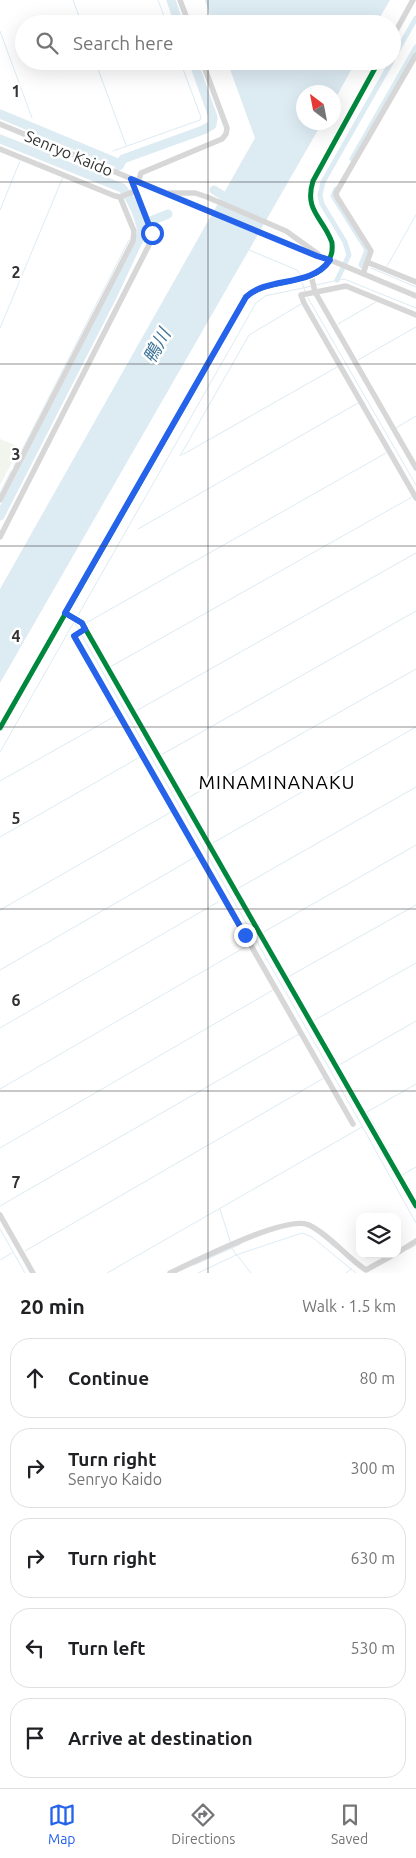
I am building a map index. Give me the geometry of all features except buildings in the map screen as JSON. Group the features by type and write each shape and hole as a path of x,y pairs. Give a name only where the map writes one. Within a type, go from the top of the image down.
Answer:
{"street":[{"path":"180,0 186,15"},
{"path":"401,22 413,0"},
{"path":"363,274 371,251 336,193 416,55"},
{"path":"138,182 141,173 222,139 226,134 227,128 205,70"},
{"path":"0,728 67,614 246,297 256,289 312,277 322,271 330,260 332,241 313,211 310,190 313,181 374,70"},
{"name":"Senryo Kaido","path":"0,124 330,260"},
{"path":"0,149 121,196 132,192"},
{"path":"0,537 150,243 152,233 149,223 132,192 131,179"},
{"name":"Senryo Kaido","path":"166,192 194,193 207,197 286,231 316,253 338,264 416,296"},
{"path":"0,500 133,241 134,231 121,196"},
{"path":"368,262 416,282"},
{"path":"312,277 315,291 416,468"},
{"path":"416,315 346,286 301,295 416,498"},
{"path":"67,614 80,622 81,631 416,1206"},
{"path":"81,631 74,636 353,1124"},
{"path":"0,1215 33,1273"},
{"path":"170,1273 249,1238 297,1222 305,1223 316,1229 366,1270 388,1258"},
{"path":"401,1251 416,1241"}],"shaded area":[{"path":"0,439 20,447 0,485"}],"water":[{"path":"205,0 390,0 381,15 210,15"},
{"name":"鴨川","path":"230,70 351,70 341,88 341,85 296,85 296,130 318,130 0,683 0,589 255,138"}],"waterway":[{"path":"73,0 79,15"},
{"path":"158,0 164,15"},
{"path":"171,0 176,15"},
{"path":"401,44 416,18"},
{"path":"0,31 32,118"},
{"path":"352,159 416,47"},
{"path":"98,70 126,145"},
{"path":"113,151 200,120 201,117 183,70"},
{"path":"119,166 123,159 212,125 213,117 196,70"},
{"path":"337,280 349,255 345,242 322,204 320,195 323,182 387,70"},
{"path":"0,114 120,164"},
{"path":"0,139 122,188 135,209 142,233 111,299 0,516"},
{"path":"0,210 20,161"},
{"path":"0,328 63,177"},
{"path":"336,189 333,196 367,250 362,266"},
{"path":"214,190 233,202"},
{"path":"141,225 168,214"},
{"path":"387,266 416,215"},
{"path":"138,228 141,225"},
{"path":"14,466 129,240"},
{"path":"249,250 297,270 301,275"},
{"path":"371,268 416,287"},
{"path":"316,285 344,279 416,308"},
{"path":"302,282 305,291"},
{"path":"77,617 256,303 265,296 312,286"},
{"path":"308,298 416,485"},
{"path":"338,324 376,302"},
{"path":"180,456 249,335 301,304"},
{"path":"358,360 416,327"},
{"path":"182,455 337,367"},
{"path":"138,529 358,403"},
{"path":"396,428 416,416"},
{"path":"86,623 386,453"},
{"path":"0,493 11,471"},
{"path":"110,667 412,497"},
{"path":"136,711 416,553"},
{"path":"161,755 416,611"},
{"path":"74,622 79,630"},
{"path":"0,752 74,622"},
{"path":"81,634 416,1223"},
{"path":"186,799 416,669"},
{"path":"0,781 117,715"},
{"path":"211,844 416,727"},
{"path":"0,837 140,757"},
{"path":"237,889 416,787"},
{"path":"0,910 171,812"},
{"path":"262,933 416,845"},
{"path":"0,970 197,856"},
{"path":"0,1028 218,902"},
{"path":"288,977 416,905"},
{"path":"0,1089 247,946"},
{"path":"313,1021 416,963"},
{"path":"0,1148 273,990"},
{"path":"339,1065 416,1021"},
{"path":"0,1206 299,1034"},
{"path":"25,1251 324,1078"},
{"path":"367,1112 416,1084"},
{"path":"367,1112 402,1175 416,1167"},
{"path":"107,1273 362,1127"},
{"path":"404,1179 416,1200"},
{"path":"220,1209 231,1244"},
{"path":"0,1229 25,1273"},
{"path":"198,1273 236,1255 302,1233 312,1237 356,1273"},
{"path":"319,1234 337,1249"},
{"path":"194,1265 241,1244"},
{"path":"409,1249 416,1245"},
{"path":"232,1248 236,1255"},
{"path":"0,1260 12,1253"},
{"path":"237,1255 251,1273"},
{"path":"346,1273 351,1269"}],"cycle path":[{"path":"0,728 246,297 256,290 308,276 319,271 328,263 332,251 332,243 312,206 311,191 313,181 374,70"},
{"path":"65,613 82,623 416,1206"}],"district":[{"name":"MINAMINANAKU","path":"277,782"}],"route":[{"path":"152,233 131,179 330,260 322,271 256,289 246,297 65,613 82,623 85,629 74,636 245,935"}]}
